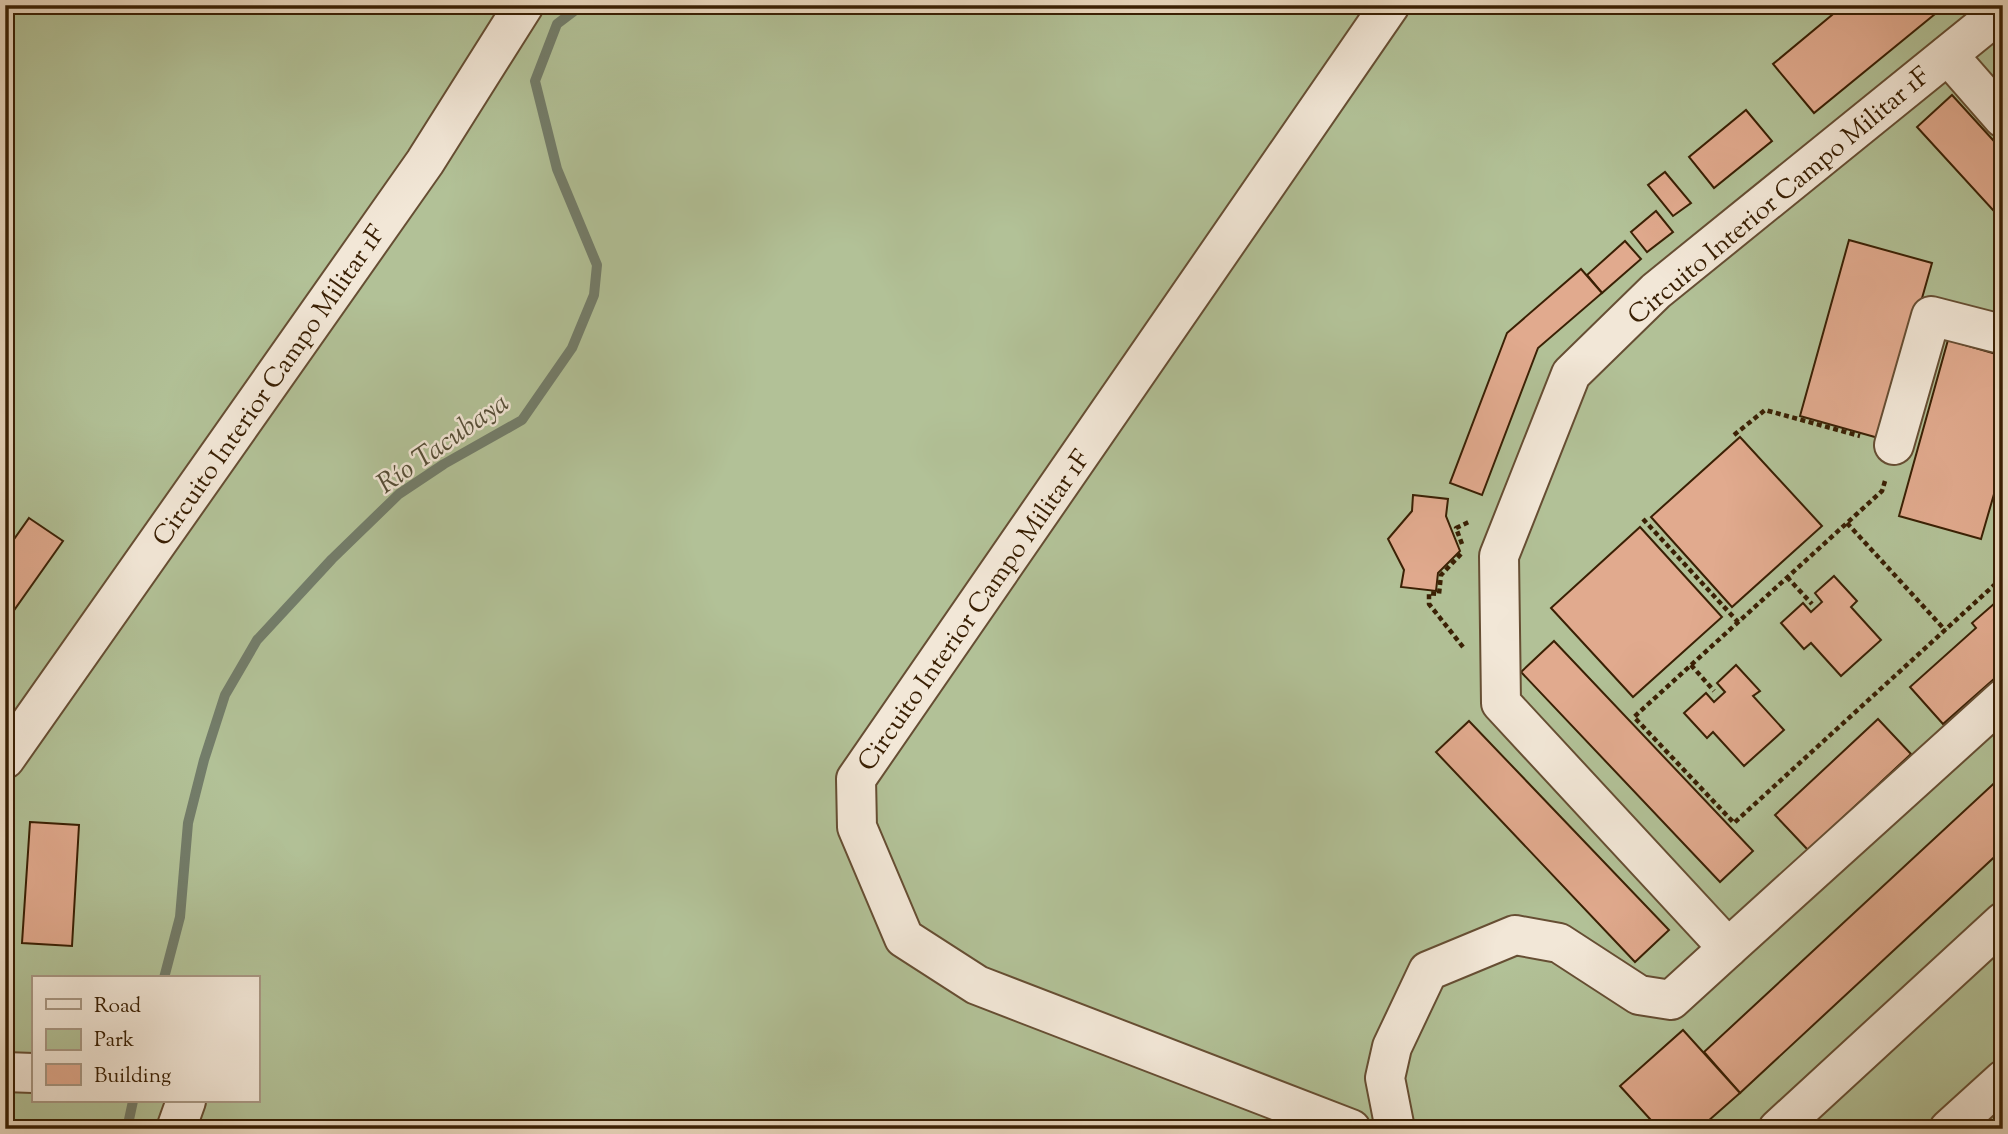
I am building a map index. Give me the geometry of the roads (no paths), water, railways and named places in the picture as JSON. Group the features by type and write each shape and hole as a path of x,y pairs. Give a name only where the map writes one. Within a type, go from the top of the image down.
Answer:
{"street":[{"name":"Circuito Interior Campo Militar 1F","path":"5,759 425,162 524,5"},
{"name":"Circuito Interior Campo Militar 1F","path":"1350,1129 977,985 904,938 857,827 856,779 1391,5"},
{"name":"Circuito Interior Campo Militar 1F","path":"1728,948 1500,703 1499,556 1571,374 1656,291 2003,10"},
{"path":"1948,55 2003,118"},
{"path":"1894,445 1931,316 2001,334 2003,332"},
{"path":"1395,1129 1385,1078 1392,1047 1428,971 1515,935 1559,943 1639,995 1671,1000 2003,699"},
{"path":"1778,1129 2003,922"},
{"path":"5,1072 32,1073"},
{"path":"1949,1129 2003,1080"},
{"path":"176,1129 186,1102"}],"waterway":[{"name":"Río Tacubaya","path":"165,976 180,917 188,823 204,760 225,695 257,640 332,559 399,494 444,464 522,420 572,348 594,295 597,265 557,169 535,81 557,24 582,5"},
{"name":"Río Tacubaya","path":"127,1129 133,1102"}]}
